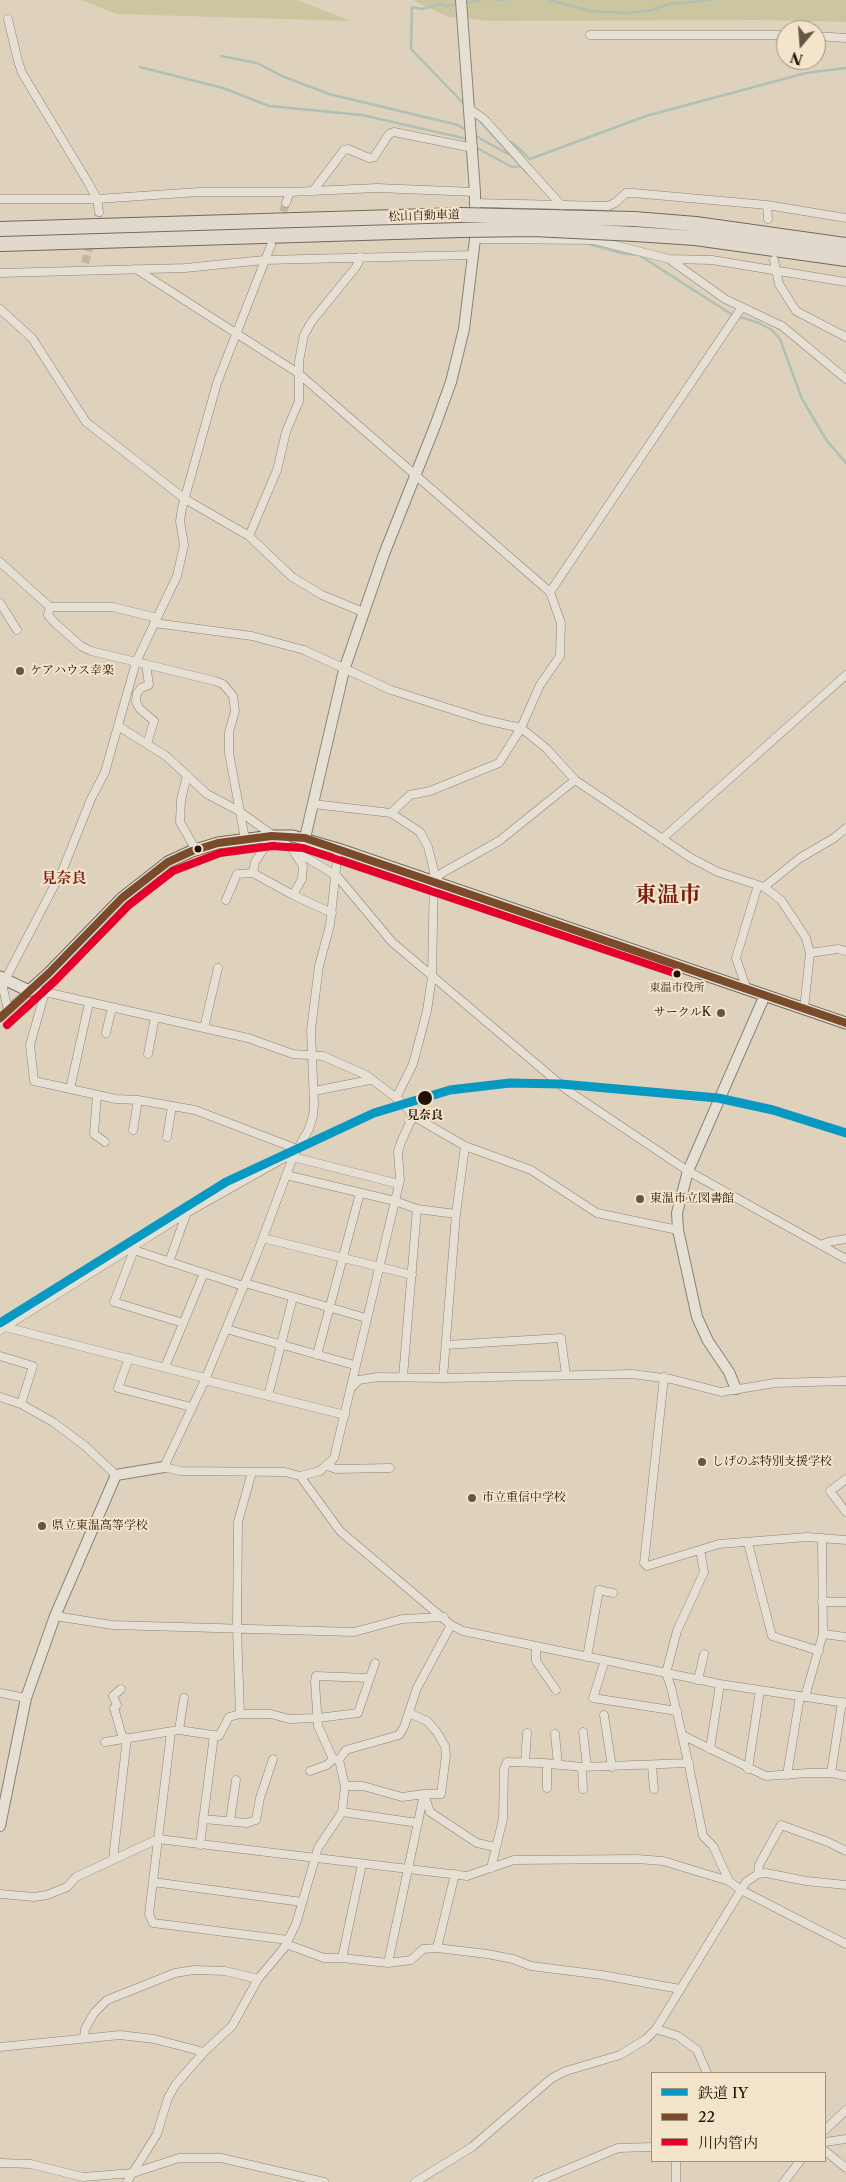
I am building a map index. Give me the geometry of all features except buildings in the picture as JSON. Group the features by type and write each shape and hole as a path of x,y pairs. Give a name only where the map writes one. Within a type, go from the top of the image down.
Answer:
{"highway":[{"name":"松山自動車道","path":"0,229 462,215 634,219 715,226 846,245"},
{"name":"松山自動車道","path":"0,244 462,230 533,230 695,238 846,259"}],"main road":[{"path":"3,978 29,991 122,898 168,862 196,850 245,839 272,836 305,838 338,848 846,1023"}],"street":[{"path":"305,838 344,670 363,612 416,475 457,359 464,329 475,238 475,192 471,110 462,0"},
{"path":"8,19 22,73 97,199 99,212"},
{"path":"590,35 776,35"},
{"path":"826,37 846,38"},
{"path":"471,110 484,119 594,240"},
{"path":"314,191 344,150 348,149 369,158 374,157 389,134 394,132 473,148"},
{"path":"0,199 97,199 199,192 290,192 377,188 475,192"},
{"path":"286,203 290,192"},
{"path":"475,203 608,206 615,204 626,193 633,193 767,205 846,218"},
{"path":"767,205 768,219"},
{"path":"475,238 594,240 669,259 712,260 846,282"},
{"path":"8,1010 3,988 3,978 63,869 91,800 105,772 136,662 177,576 184,545 180,520 216,383 271,245"},
{"path":"0,273 83,266 136,269 185,268 264,260 473,254"},
{"path":"249,536 277,470 286,432 298,401 300,349 304,335 312,321 356,267 361,256"},
{"path":"669,259 725,299 782,326 846,379"},
{"path":"774,260 784,296 796,311 846,337"},
{"path":"136,269 298,373 550,592 561,623 560,656 540,684 521,728 499,763 430,791 410,795 391,813"},
{"path":"550,592 742,307"},
{"path":"0,309 32,338 86,422 185,499 249,536 292,577 322,595 363,612"},
{"path":"0,562 50,607 113,607 156,620 252,636 304,650 391,690 485,720 521,728 546,748 575,780 662,839 691,858 718,872 761,886 781,900 806,938 810,953 804,1008"},
{"path":"0,602 17,630"},
{"path":"50,607 48,615 81,646 223,684 233,696 235,711 229,732 229,753 238,792 239,811 245,839"},
{"path":"146,664 149,686 141,688 137,693 136,702 140,709 154,721 147,744"},
{"path":"662,839 846,675"},
{"path":"118,726 166,756 207,794 239,811 272,836 337,876 392,942 567,1090 688,1171 846,1259"},
{"path":"187,775 181,800 180,822 196,850"},
{"path":"434,881 442,873 499,841 575,780"},
{"path":"313,804 391,813 420,832 428,847 434,881 432,977 421,1039 413,1064 396,1098"},
{"path":"746,987 736,958 761,886 846,828"},
{"path":"253,873 254,862 272,836"},
{"path":"164,1467 205,1379 263,1238 293,1157 311,1122 314,1091 311,1030 319,966 332,913 337,876 338,848"},
{"path":"292,849 303,866 302,878 293,895"},
{"path":"226,900 237,874 253,873 293,895 332,913"},
{"path":"810,953 838,949 846,951"},
{"path":"204,1028 218,968"},
{"path":"0,1018 29,991 46,992 248,1038 293,1054 323,1056 366,1075 396,1098 413,1116 465,1146 531,1170 597,1213 678,1230"},
{"path":"46,992 30,1045 34,1081 97,1095 195,1110 297,1148"},
{"path":"736,1390 729,1372 708,1342 697,1317 678,1230 678,1212 688,1171 765,995"},
{"path":"70,1089 88,1003"},
{"path":"106,1033 112,1008"},
{"path":"148,1054 156,1017"},
{"path":"314,1091 370,1080 366,1075"},
{"path":"97,1095 94,1134 105,1142"},
{"path":"132,1130 138,1100"},
{"path":"167,1137 172,1106"},
{"path":"0,1397 21,1404 65,1430 116,1474 164,1467 180,1471 285,1472 300,1476 327,1466 334,1458 345,1415 352,1386 354,1365 399,1184 398,1152 413,1116"},
{"path":"443,1378 456,1214 465,1146"},
{"path":"3,1329 135,1248 188,1212 284,1158 293,1157 399,1184"},
{"path":"286,1175 395,1201 417,1209 456,1214"},
{"path":"317,1355 360,1193"},
{"path":"403,1377 417,1209"},
{"path":"169,1262 188,1212"},
{"path":"263,1238 412,1275"},
{"path":"821,1246 828,1242 846,1239"},
{"path":"135,1248 169,1262 204,1273 366,1318"},
{"path":"135,1248 114,1302 184,1323"},
{"path":"165,1367 204,1273"},
{"path":"268,1396 293,1297"},
{"path":"3,1329 165,1367 345,1415"},
{"path":"226,1329 354,1365"},
{"path":"446,1345 561,1338 566,1375"},
{"path":"0,1356 34,1366 21,1404"},
{"path":"129,1358 118,1388 191,1407"},
{"path":"352,1386 359,1380 368,1378 632,1374 664,1377 721,1392 775,1383 846,1381"},
{"path":"664,1377 644,1562 647,1566 720,1544 807,1537 846,1540"},
{"path":"327,1466 336,1469 390,1468"},
{"path":"240,1714 237,1628 238,1522 252,1472"},
{"path":"0,1826 1,1810 26,1698 55,1616 116,1474"},
{"path":"300,1476 340,1531 444,1617 451,1625 464,1631 698,1680 844,1703 831,1773"},
{"path":"846,1479 830,1491 846,1512"},
{"path":"787,1775 803,1696 823,1634 822,1538"},
{"path":"748,1543 772,1636 819,1651"},
{"path":"700,1550 704,1572 677,1631 666,1673 689,1763 703,1836 713,1846 729,1880"},
{"path":"587,1657 599,1590 613,1593"},
{"path":"822,1602 846,1602"},
{"path":"55,1616 112,1625 354,1632 402,1619 444,1617"},
{"path":"310,1772 336,1760 346,1750 398,1735 409,1713 417,1688 451,1625"},
{"path":"823,1634 846,1637"},
{"path":"536,1646 536,1661 556,1690"},
{"path":"698,1680 704,1654"},
{"path":"605,1660 593,1698 677,1711"},
{"path":"105,1742 175,1731 219,1736 229,1716 240,1714 271,1714 289,1719 318,1718 358,1713 375,1663"},
{"path":"127,2182 157,2134 168,2098 176,2084 204,2052 232,2026 258,1979 287,1942 296,1924 318,1848 342,1812 344,1786 336,1760 318,1726 314,1682 316,1676 369,1678"},
{"path":"710,1749 720,1684"},
{"path":"113,1859 125,1738 114,1708 117,1705 113,1696 121,1690"},
{"path":"748,1769 760,1690"},
{"path":"0,1693 26,1698"},
{"path":"184,1698 175,1731 158,1839 149,1914 153,1923 287,1942 324,1958 388,1963 411,1960 423,1949 437,1948 487,1954 531,1966 602,1974 680,1989"},
{"path":"344,1786 363,1786 402,1797 441,1794 446,1755 445,1746 427,1721 409,1713"},
{"path":"604,1715 612,1767"},
{"path":"583,1732 585,1767 583,1789"},
{"path":"525,1762 527,1733"},
{"path":"555,1734 558,1764"},
{"path":"200,1845 214,1735"},
{"path":"682,1735 748,1769 766,1776 831,1773 846,1776"},
{"path":"203,1819 247,1822 256,1820 260,1798 273,1759"},
{"path":"491,1868 503,1819 505,1765 510,1761 585,1767 652,1766 689,1763"},
{"path":"547,1763 547,1788"},
{"path":"652,1766 654,1788"},
{"path":"230,1821 236,1780"},
{"path":"388,1963 424,1794"},
{"path":"424,1794 430,1812 477,1843 495,1847"},
{"path":"342,1812 418,1823"},
{"path":"758,1874 759,1865 781,1825 828,1842 846,1851"},
{"path":"0,1894 47,1896 67,1886 76,1877 158,1839 467,1876 514,1860 636,1859 670,1863 729,1880 741,1890 846,1944"},
{"path":"342,1958 362,1864"},
{"path":"437,1948 454,1874"},
{"path":"416,2182 472,2148 552,2078 566,2071 620,2055 646,2039 656,2029 746,1882 758,1874 846,1885"},
{"path":"153,1882 302,1902"},
{"path":"84,2037 85,2029 94,2013 107,2000 175,1974 194,1970 225,1971 258,1979"},
{"path":"656,2029 678,2036 697,2050 707,2072"},
{"path":"0,2047 112,2035 137,2036 204,2052"},
{"path":"826,2129 846,2110"},
{"path":"826,2142 846,2139"},
{"path":"545,2181 618,2148 651,2147"},
{"path":"826,2151 846,2168"},
{"path":"0,2163 31,2164 83,2177 133,2173 179,2158 221,2158 324,2182"},
{"path":"676,2162 676,2182"},
{"path":"784,2182 799,2162"}],"shaded area":[{"path":"82,0 297,0 351,21 116,14"},
{"path":"412,0 846,0 846,22 826,22 826,20 490,21 449,17"}],"waterway":[{"path":"465,3 481,0"},
{"path":"496,0 505,0"},
{"path":"550,0 590,11 626,13 652,10 669,4 710,0"},
{"path":"460,4 448,6 440,4 422,9 412,7 411,49 466,106"},
{"path":"221,56 257,63 282,76 329,94 458,125 467,131"},
{"path":"140,67 223,88 269,106 362,115 463,138 469,142"},
{"path":"506,141 513,143 530,159 646,116 806,73 846,68"},
{"path":"476,117 528,174"},
{"path":"474,135 508,154"},
{"path":"475,147 512,167 521,166"},
{"path":"589,241 592,245 626,254 639,255 731,314 759,323 772,330 780,339 802,399 827,441 846,463"}],"tunnel":[{"path":"279,223 286,203"},
{"path":"85,263 99,212"}],"rail line":[{"name":"IY","path":"0,1323 226,1182 374,1113 450,1090 510,1083 561,1084 718,1098 773,1110 846,1133"}],"transit line":[{"name":"22","path":"0,1018 49,973 122,898 168,862 192,851 218,843 272,836 305,838 846,1023"},
{"name":"川内管内","path":"7,1025 56,980 129,905 173,871 220,853 272,846 303,848 677,974"}],"place":[{"name":"ケアハウス幸楽","path":"20,671"},
{"name":"東温市役所","path":"677,974"},
{"name":"サークルK","path":"721,1013"},
{"name":"見奈良","path":"425,1098"},
{"name":"東温市立図書館","path":"640,1199"},
{"name":"しげのぶ特別支援学校","path":"702,1462"},
{"name":"市立重信中学校","path":"472,1498"},
{"name":"県立東温高等学校","path":"42,1526"}],"district":[{"name":"見奈良","path":"64,879"},
{"name":"東温市","path":"668,896"}]}
